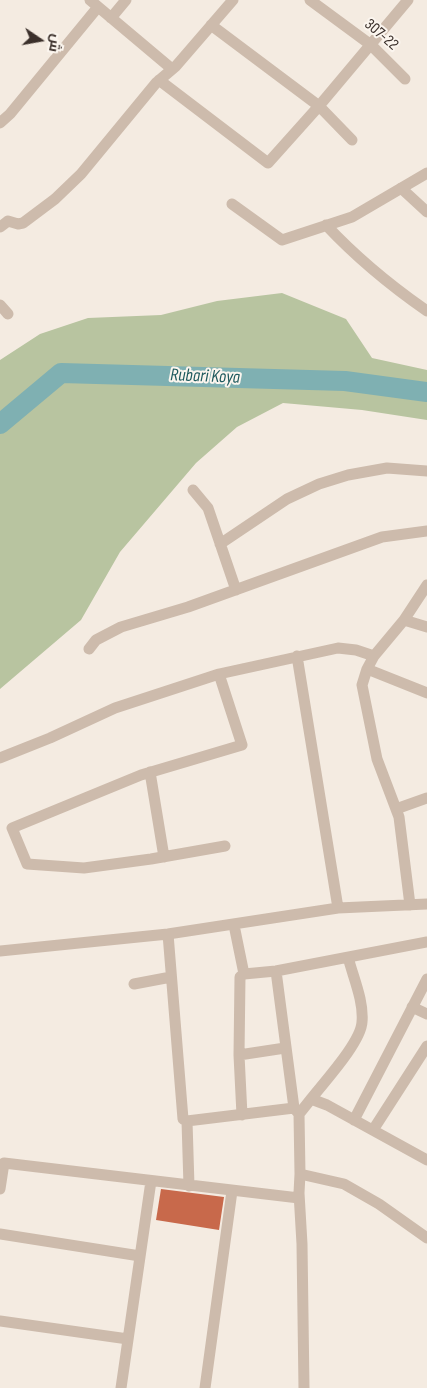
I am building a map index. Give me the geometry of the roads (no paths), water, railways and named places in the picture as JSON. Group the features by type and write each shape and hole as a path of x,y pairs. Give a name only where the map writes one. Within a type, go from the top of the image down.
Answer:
{"street":[{"path":"111,18 126,0"},
{"path":"0,227 8,220 18,224 23,223 69,187 93,161 159,80 172,69 233,0"},
{"name":"307-22","path":"310,0 371,45 405,79"},
{"path":"159,80 268,163 319,106 408,0"},
{"path":"0,124 10,114 94,4 172,69"},
{"path":"211,25 319,106 352,140"},
{"path":"232,204 282,240 352,217 427,173"},
{"path":"401,188 427,212"},
{"path":"326,225 345,245 407,298 427,310"},
{"path":"220,544 287,499 319,484 348,475 386,468 427,471"},
{"path":"193,490 208,508 236,590"},
{"path":"89,649 96,640 121,627 188,607 382,537 427,531"},
{"path":"410,905 399,818 377,759 362,685 374,656 404,620 427,585"},
{"path":"404,620 427,627"},
{"path":"0,758 50,738 115,708 219,674 338,648 356,650 374,656"},
{"path":"297,656 338,908"},
{"path":"368,669 427,693"},
{"path":"219,674 242,745 150,772 12,828 26,864 84,868 225,846"},
{"path":"150,772 164,856"},
{"path":"396,809 427,798"},
{"path":"0,951 168,934 338,908 427,904"},
{"path":"234,925 244,974"},
{"path":"168,934 183,1119 187,1122 189,1186"},
{"path":"242,1115 239,1055 240,977 244,974 276,971 427,942"},
{"path":"187,1122 296,1111 311,1099 360,1035 363,1021 361,1005 348,957"},
{"path":"276,971 285,1048 296,1111 300,1174 304,1388"},
{"path":"134,984 171,977"},
{"path":"354,1120 427,979"},
{"path":"412,1007 427,1014"},
{"path":"373,1130 427,1046"},
{"path":"239,1055 285,1048"},
{"path":"311,1099 327,1105 427,1160"},
{"path":"0,1189 4,1163 299,1198"},
{"path":"300,1174 344,1184 379,1204 427,1238"},
{"path":"121,1388 151,1181"},
{"path":"205,1388 232,1191"},
{"path":"0,1234 140,1256"},
{"path":"0,1321 128,1338"}],"waterway":[{"name":"Rubari Koya","path":"0,424 61,373 345,381 427,392"}]}
